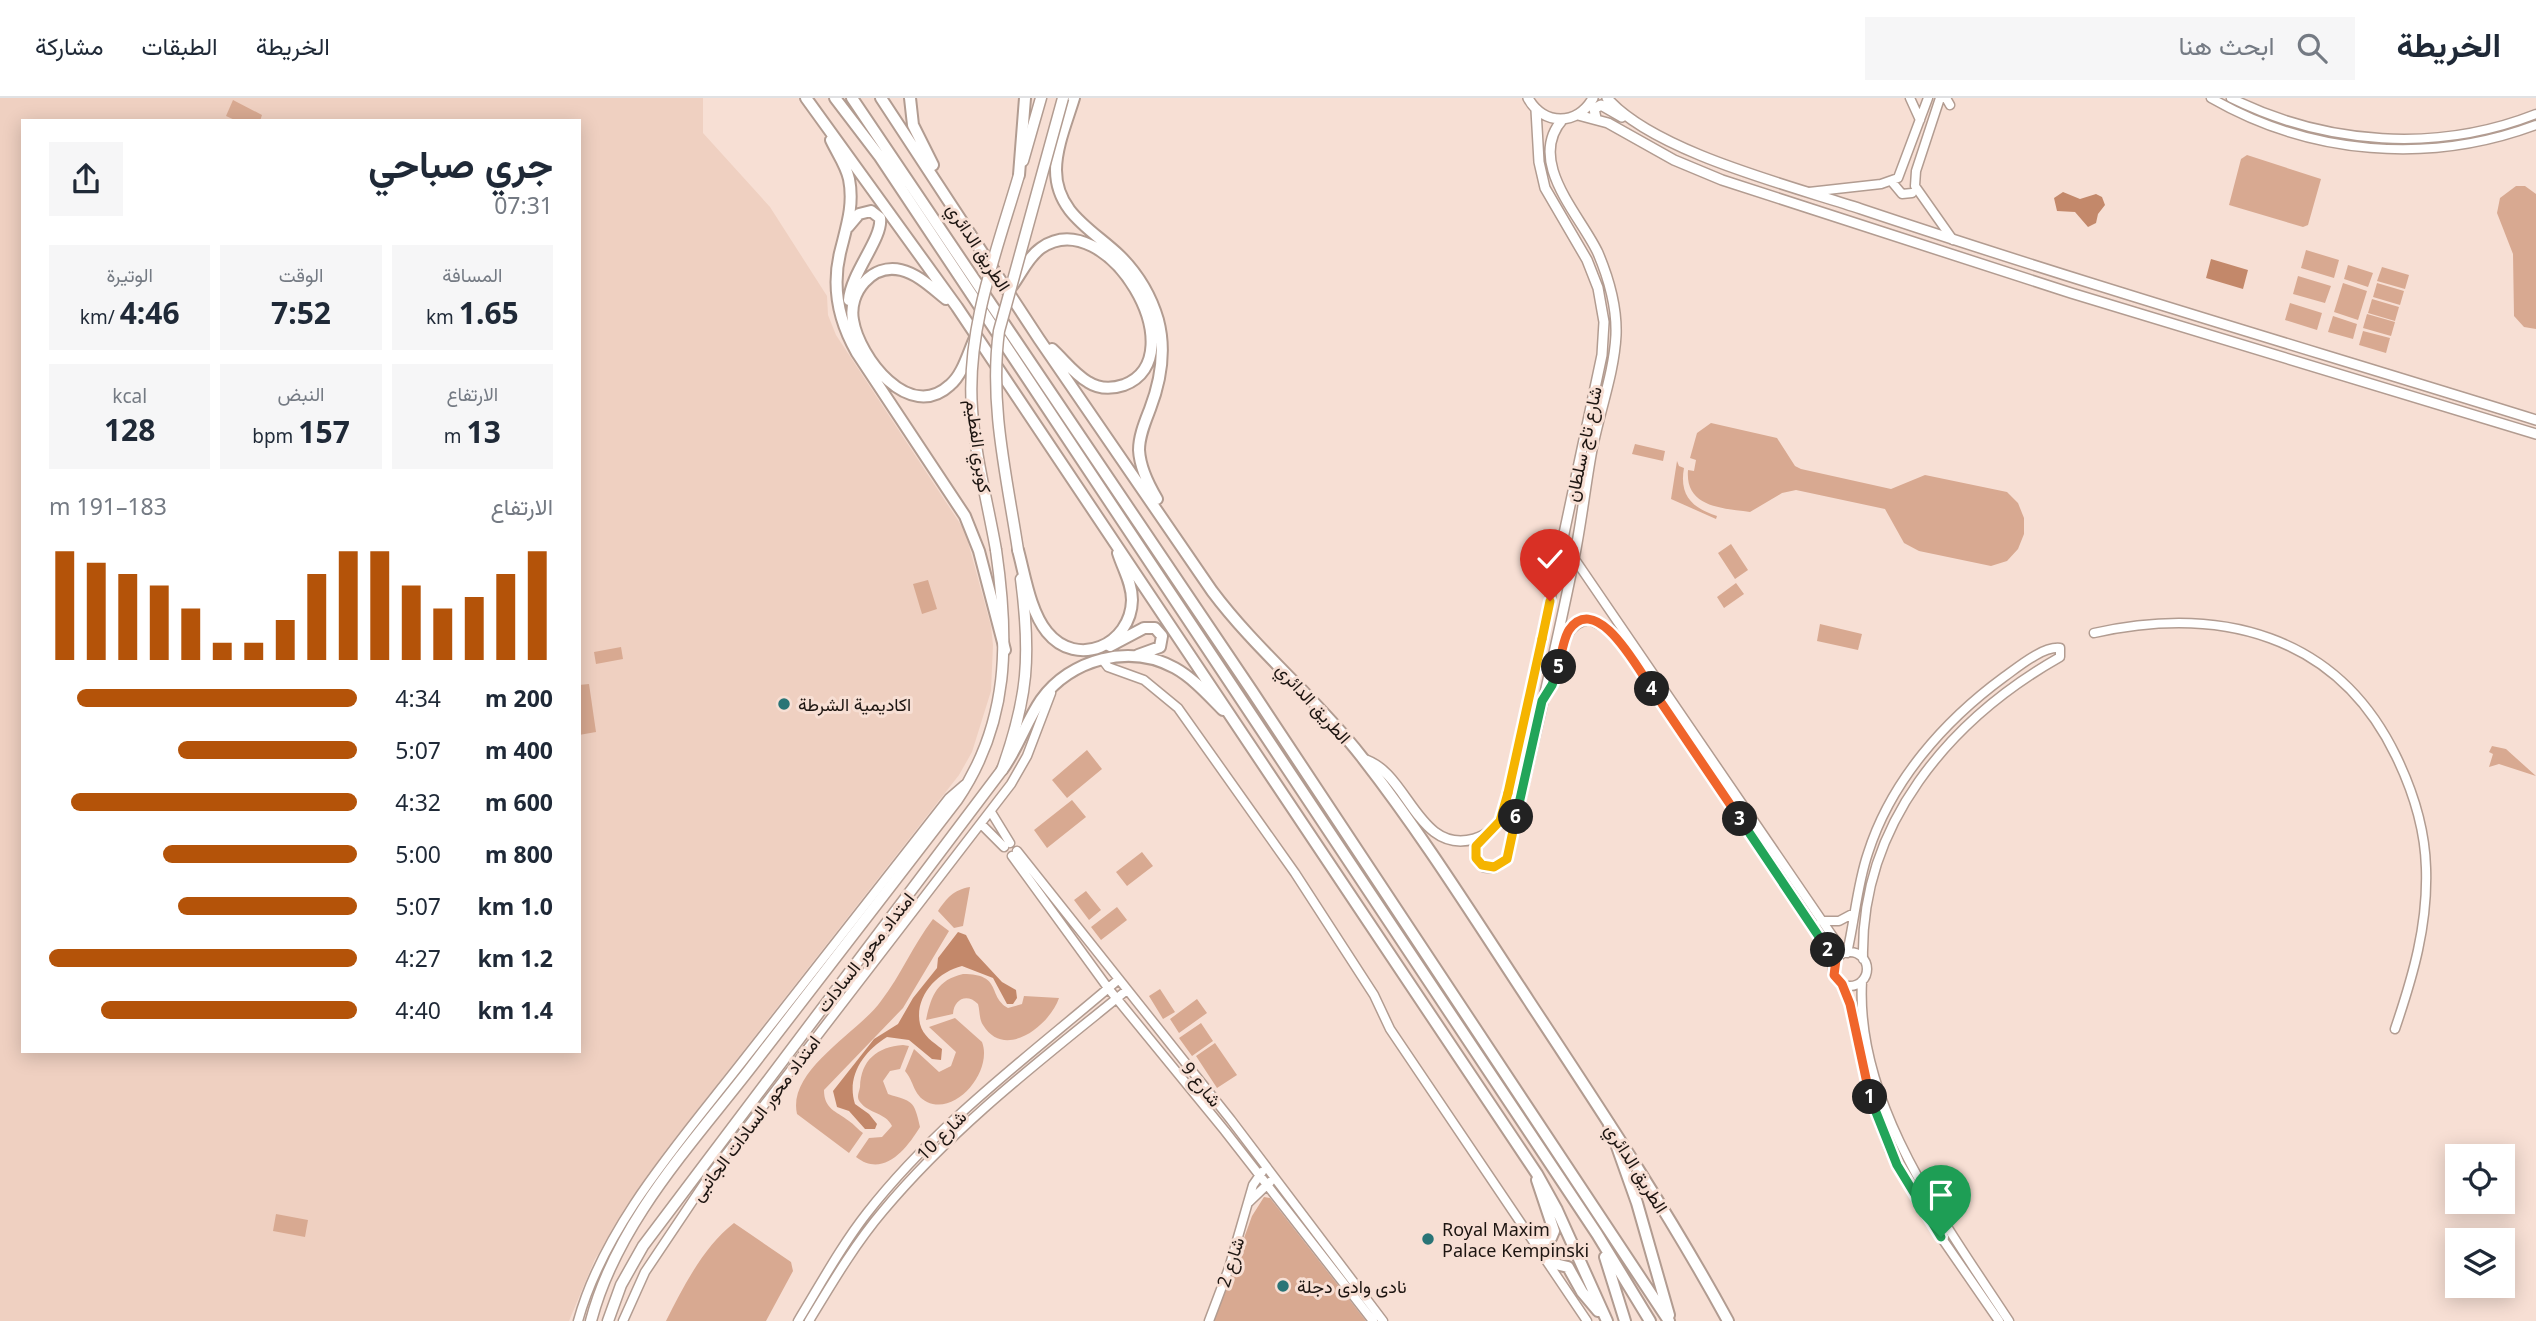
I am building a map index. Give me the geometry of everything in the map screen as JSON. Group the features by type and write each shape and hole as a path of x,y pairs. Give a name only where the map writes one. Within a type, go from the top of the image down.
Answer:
{"highway":[{"path":"806,98 957,307 1537,1174 1557,1210 1607,1320"},
{"name":"الطريق الدائري","path":"835,98 887,167 1597,1234 1650,1321"},
{"name":"الطريق الدائري","path":"852,98 1122,496 1670,1321"},
{"name":"الطريق الدائري","path":"881,98 1039,339 1225,608 1331,718 1363,759 1609,1124 1691,1254 1728,1321"},
{"path":"910,98 913,125 953,209"},
{"path":"1018,175 1025,98"},
{"path":"1074,98 1057,157 1058,190 1072,215 1119,255 1137,276 1157,318 1162,342 1161,368 1140,442 1140,459 1145,477 1178,542"},
{"path":"826,124 849,179 851,210 836,276 843,325 872,377 965,516 979,551 1005,650"},
{"path":"846,230 864,211 871,211 880,218 880,228 851,288 849,300 858,335 885,378 902,392 927,397 943,391 955,379 975,337"},
{"path":"1011,288 1031,257 1051,242 1075,239 1098,249 1130,282 1145,312 1153,343 1144,370 1121,386 1094,385 1039,339"},
{"path":"852,316 859,288 870,277 887,270 914,275 957,307"},
{"path":"1104,647 1115,640 1124,628 1132,600 1130,585 1113,537"},
{"path":"1002,770 1041,701 1060,680 1082,666 1102,659 1135,656 1160,647 1162,636 1160,631 1150,626 1122,642 1104,647 1089,650 1068,648 1046,631 1038,618 1018,550"},
{"path":"1135,656 1165,663 1185,674 1237,723"},
{"path":"1609,1124 1637,1203 1670,1321"},
{"path":"1537,1174 1538,1188 1554,1231 1550,1238 1539,1243"},
{"path":"1597,1234 1625,1321"},
{"path":"1551,1263 1567,1267 1582,1293 1607,1320"}],"main road":[{"name":"كوبري الفطيم","path":"996,550 972,409 975,337 1041,98"},
{"name":"كوبري الفطيم","path":"1018,550 996,409 994,366 999,331 1063,98"},
{"path":"1528,98 1536,110 1549,117 1563,120 1578,115 1597,118 1674,160 1722,180 2071,293 2536,434"},
{"path":"1578,115 1593,98"},
{"path":"1607,98 1637,122"},
{"path":"1597,118 1593,111 1601,105 1705,157 1953,240 2536,420"},
{"name":"شارع تاج سلطان","path":"1536,110 1539,162 1545,188 1594,277 1603,310 1604,338 1505,811 1496,825 1484,836 1475,852 1479,863 1491,868 1507,859 1574,558 1598,418 1614,350 1616,322 1611,291 1601,261 1557,182 1552,151 1555,132"},
{"path":"1539,129 1550,124 1555,132 1563,120"},
{"name":"امتداد محور السادات","path":"591,1321 614,1256 649,1202 970,781 996,718 1005,650 1004,607 996,550"},
{"name":"امتداد محور السادات","path":"608,1321 631,1265 698,1170 1002,770 1019,721 1028,670 1026,619 1018,550"},
{"path":"1363,759 1387,772 1421,820 1451,839 1468,841 1484,836"},
{"path":"843,981 859,978"},
{"path":"698,1170 708,1178"}],"street":[{"path":"1910,98 1920,120"},
{"path":"1809,192 1892,182 1902,173 1928,98"},
{"path":"1912,193 1912,182 1940,98"},
{"path":"2211,98 2245,116 2305,137 2381,149 2443,148 2536,125"},
{"path":"2231,98 2308,127 2385,139 2446,137 2536,114"},
{"path":"2245,116 2250,107"},
{"path":"2519,120 2523,130"},
{"path":"1908,155 1920,159"},
{"path":"1916,172 1915,186 1953,240"},
{"path":"1892,182 1897,191 1912,193 1926,205"},
{"path":"1574,558 1821,921 1845,953 1856,954 1863,959"},
{"path":"1542,701 1555,680 1570,629 1586,620 1608,627 1836,960 1834,975 1842,984 1850,1004 1868,1092 1890,1151 1941,1237 1999,1321"},
{"path":"2095,633 2133,625 2176,622 2255,633 2315,659 2345,682 2369,709 2393,750 2412,795 2426,866 2421,941 2395,1029"},
{"path":"1836,960 1845,953 1875,835 1896,793 1924,753 1954,718 1991,687 2041,654 2060,648 2063,653 2059,658 2018,681 1963,727 1915,786 1893,823 1875,869 1865,917 1863,959 1866,972 1862,981 1861,1006 1868,1045 1900,1142 1932,1202 2009,1321"},
{"path":"1102,659 1108,667 1144,680 1178,708 1295,873 1387,1019 1587,1321"},
{"name":"امتداد محور السادات الجانبى","path":"623,1321 645,1272 708,1178 859,978 991,812 1020,770 1046,704 1060,680"},
{"path":"578,1321 602,1258 672,1152 949,798 970,781"},
{"path":"981,824 1007,845 991,812"},
{"name":"شارع 9","path":"1373,1321 1222,1127 1108,988 1014,853 1089,941 1231,1120 1383,1321"},
{"path":"1821,921 1839,921 1854,913"},
{"path":"1080,949 1089,941"},
{"name":"شارع 10","path":"798,1321 865,1215 919,1155 989,1088 1119,979"},
{"path":"1842,984 1853,986 1862,981"},
{"name":"شارع 10","path":"809,1321 874,1222 925,1164 997,1096 1127,990"},
{"path":"1222,1127 1231,1120"},
{"path":"1470,1146 1539,1243 1568,1293"},
{"name":"شارع 2","path":"1209,1321 1258,1175 1266,1167"},
{"name":"شارع 2","path":"1249,1202 1275,1178"},
{"path":"1282,1204 1290,1198"}],"shaded area":[{"name":"اكاديمية الشرطة","path":"0,98 703,98 703,133 770,207 827,296 828,315 836,335 965,531 991,626 993,645 991,691 972,752 959,775 662,1155 595,1259 569,1321 0,1321"},
{"path":"233,100 262,115 261,119 233,119 226,116"},
{"path":"2247,155 2321,179 2308,225 2303,227 2229,205 2241,159"},
{"path":"2516,186 2525,186 2536,194 2536,329 2524,327 2514,316 2513,254 2497,213 2500,198"},
{"path":"2063,192 2080,199 2096,194 2102,197 2105,205 2098,214 2096,223 2088,227 2075,212 2057,211 2054,198"},
{"path":"2306,250 2339,260 2334,278 2301,268"},
{"path":"2211,259 2248,270 2243,289 2206,278"},
{"path":"2348,265 2373,273 2368,287 2344,279"},
{"path":"2382,267 2409,275 2405,289 2377,281"},
{"path":"2298,276 2331,286 2325,303 2293,294"},
{"path":"2343,283 2367,291 2358,320 2334,312"},
{"path":"2377,283 2404,291 2400,305 2373,297"},
{"path":"2372,299 2399,307 2395,321 2368,313"},
{"path":"2290,303 2322,313 2317,330 2285,320"},
{"path":"2367,314 2395,322 2391,336 2363,328"},
{"path":"2333,316 2357,324 2353,339 2328,332"},
{"path":"2363,331 2390,338 2386,353 2359,345"},
{"path":"1711,423 1777,438 1795,466 1801,469 1891,489 1925,475 2007,492 2018,503 2024,518 2024,534 2018,549 2007,561 1991,566 1919,551 1904,543 1885,509 1796,490 1782,493 1750,512 1717,507 1692,492 1688,470 1694,471 1696,460 1690,458 1697,433"},
{"path":"1635,444 1665,451 1663,461 1632,454"},
{"path":"1677,461 1679,466 1684,468 1684,486 1689,499 1701,509 1717,516 1716,519 1671,499"},
{"path":"1731,544 1748,570 1735,579 1718,553"},
{"path":"928,580 937,609 922,614 913,584"},
{"path":"1736,583 1744,594 1724,608 1717,597"},
{"path":"1820,624 1862,634 1858,650 1817,641"},
{"path":"621,647 623,659 596,664 594,652"},
{"path":"589,684 596,732 581,735 581,685"},
{"path":"2492,746 2506,749 2536,776 2499,764 2489,767 2493,754 2489,752"},
{"path":"1087,750 1102,769 1067,798 1052,780"},
{"path":"1072,800 1086,817 1047,848 1034,830"},
{"path":"1142,852 1153,866 1127,886 1116,872"},
{"path":"970,887 963,926 954,928 938,911 951,895"},
{"path":"1086,891 1101,910 1089,920 1074,900"},
{"path":"1117,907 1127,920 1101,940 1091,927"},
{"path":"933,919 949,931 903,1008 824,1090 828,1106 863,1133 849,1153 797,1114 797,1098 813,1067 881,1001"},
{"path":"958,932 966,935 976,954 1002,982 1016,990 1017,998 1013,1004 1007,1004 993,978 962,966 936,980 924,995 919,1014 923,1032 942,1049 941,1060 932,1059 909,1040 887,1037 871,1049 859,1065 853,1084 855,1104 877,1124 875,1129 865,1129 849,1111 837,1107 833,1091 874,1039 898,1024 913,998 937,968 938,958"},
{"path":"963,974 984,978 1008,1008 1022,1004 1024,996 1059,998 1037,1028 1014,1039 1003,1040 992,1035 982,1023 978,1004 966,998 958,1001 953,1014 926,1020 930,1004 941,985"},
{"path":"1160,989 1175,1012 1163,1019 1149,996"},
{"path":"1197,999 1207,1013 1179,1033 1170,1019"},
{"path":"955,1018 982,1042 982,1065 970,1088 960,1097 938,1105 919,1096 905,1071 914,1049 939,1072 951,1066 956,1052 929,1027"},
{"path":"1201,1023 1213,1041 1192,1056 1179,1038"},
{"path":"1215,1043 1237,1075 1217,1088 1196,1056"},
{"path":"903,1045 909,1046 900,1069 890,1071 883,1081 888,1094 914,1106 920,1127 908,1144 893,1158 884,1163 866,1163 856,1157 869,1138 882,1137 892,1126 859,1100 863,1069 878,1052"},
{"name":"نادى وادى دجلة","path":"1264,1197 1270,1198 1366,1321 1214,1321 1252,1216"},
{"path":"276,1214 308,1220 305,1237 273,1231"},
{"path":"734,1223 791,1262 793,1271 766,1321 666,1321 704,1255"}],"place":[{"name":"اكاديمية الشرطة","path":"784,704"},
{"name":"Royal Maxim Palace Kempinski","path":"1428,1239"},
{"name":"نادى وادى دجلة","path":"1283,1286"}],"route":[{"path":"1550,601 1505,811 1496,825 1478,843 1475,852 1477,861 1484,867 1491,868 1507,859 1542,701 1555,680 1568,633 1573,626 1586,620 1608,627 1836,960 1834,975 1842,984 1850,1004 1864,1076 1878,1123 1897,1165 1941,1237"}]}
